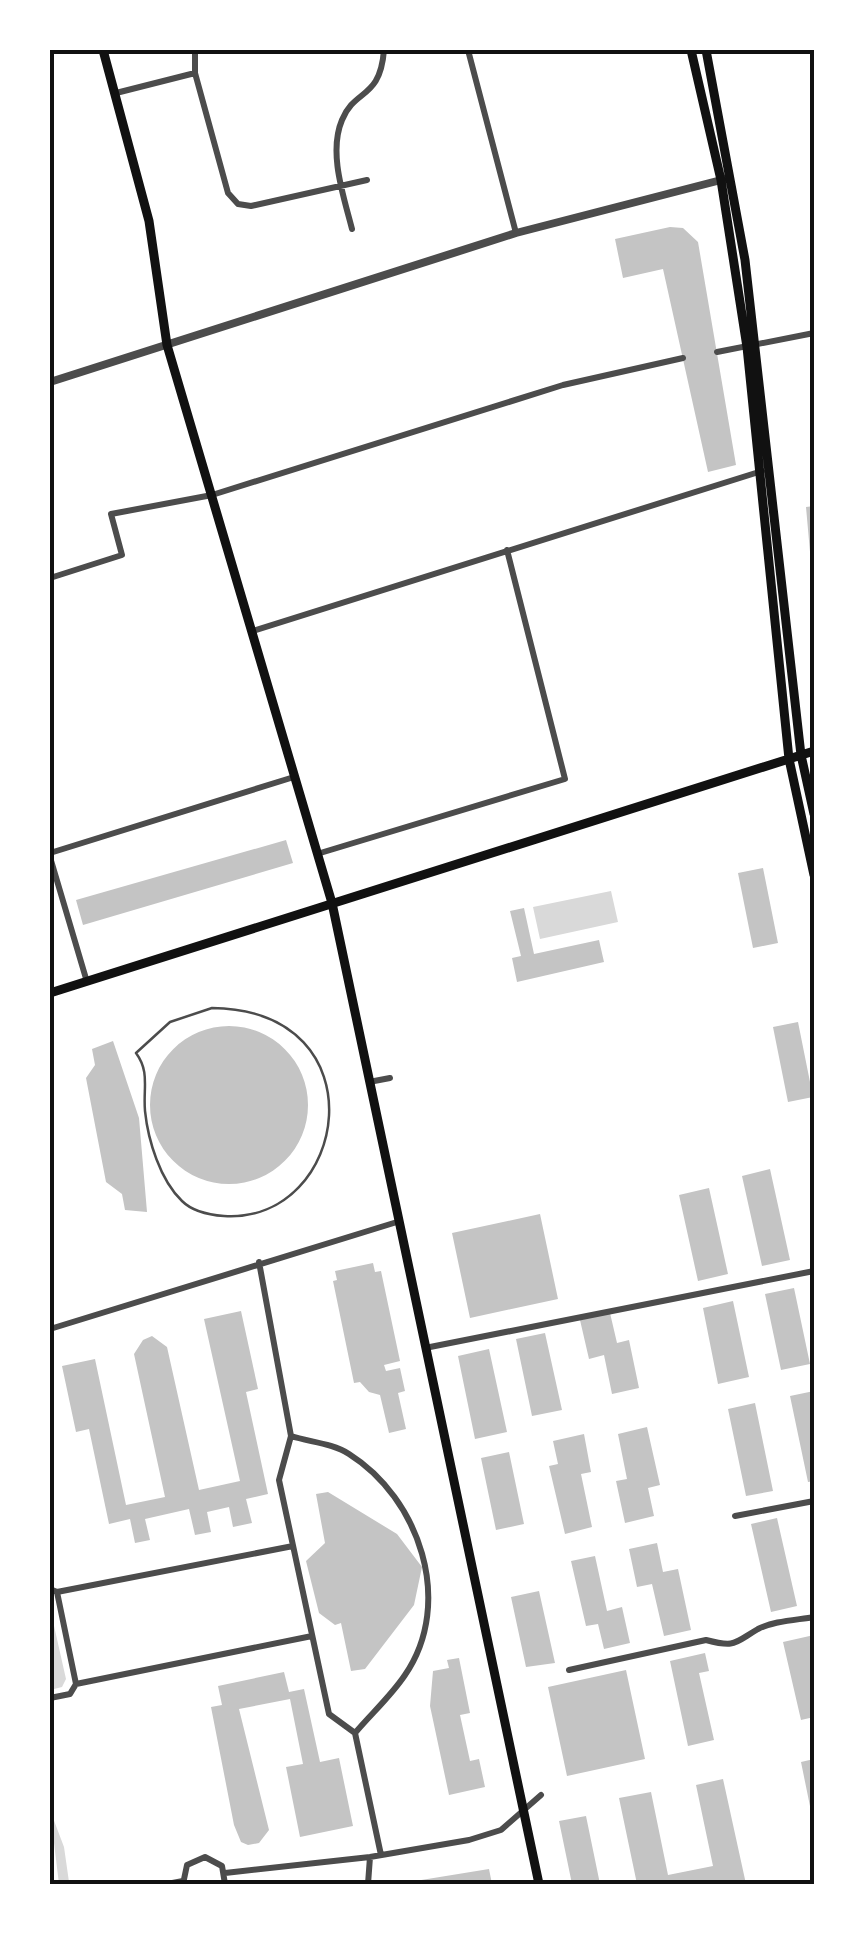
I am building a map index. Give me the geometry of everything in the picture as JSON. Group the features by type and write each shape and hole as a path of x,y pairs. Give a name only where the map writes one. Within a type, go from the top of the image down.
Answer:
{"main road":[{"path":"103,50 149,221 168,345 332,903 538,1884"},
{"path":"691,50 721,180 751,346"},
{"path":"706,50 732,177 765,470 802,755 814,814"},
{"path":"765,470 789,758 814,875"},
{"path":"50,994 814,751"}],"street":[{"path":"195,50 195,73 228,192 238,204 251,206 366,180"},
{"path":"352,229 338,158 342,120 382,75 384,50"},
{"path":"468,50 516,233"},
{"path":"116,93 195,73"},
{"path":"50,382 516,233 732,177"},
{"path":"717,352 814,333"},
{"path":"50,578 122,555 111,514 212,495 562,385 682,358"},
{"path":"253,631 765,470"},
{"path":"317,854 565,779 507,550"},
{"path":"87,982 50,855 294,777"},
{"path":"368,1082 390,1078"},
{"path":"50,1329 398,1222"},
{"path":"260,1262 290,1436 278,1480 330,1714 355,1734 381,1855"},
{"path":"426,1348 814,1272"},
{"path":"290,1436 348,1452 389,1486 412,1524 428,1574 424,1627 407,1674 355,1734"},
{"path":"735,1516 814,1501"},
{"path":"50,1698 70,1694 76,1684 53,1591 293,1546"},
{"path":"569,1670 706,1640 725,1645 744,1642 759,1628 814,1617"},
{"path":"76,1684 312,1636"},
{"path":"225,1872 370,1857 485,1835 500,1830 540,1795"},
{"path":"368,1884 370,1857"},
{"path":"166,1884 183,1882 187,1865 198,1858 218,1861 225,1872 225,1884"}],"lane":[{"path":"236,1008 283,1024 315,1055 328,1086 331,1113 326,1140 298,1186 276,1205 248,1218 211,1215 184,1204 162,1170 145,1113 147,1068 136,1054 170,1022 192,1012 236,1008"}],"shaded area":[{"path":"611,891 618,922 540,939 533,907"},
{"path":"50,1608 66,1679 62,1687 50,1690"},
{"path":"50,1810 64,1847 69,1882 59,1884"}],"building":[{"path":"670,227 683,228 698,242 736,465 708,472 663,269 623,278 615,239"},
{"path":"814,506 814,563 811,563 806,507"},
{"path":"286,840 293,863 83,925 76,900"},
{"path":"763,868 778,943 753,948 738,873"},
{"path":"524,908 534,954 599,940 604,962 517,982 512,958 521,956 510,911"},
{"path":"798,1022 813,1097 788,1102 773,1027"},
{"path":"229,1026 259,1032 285,1049 302,1075 308,1105 302,1135 285,1161 259,1178 229,1184 199,1178 173,1161 156,1135 150,1105 156,1075 173,1049 199,1032"},
{"path":"113,1041 139,1118 147,1212 125,1210 122,1194 106,1182 86,1078 95,1065 92,1049"},
{"path":"770,1169 790,1260 762,1266 742,1176"},
{"path":"709,1188 728,1274 698,1281 679,1195"},
{"path":"540,1214 558,1299 470,1318 452,1233"},
{"path":"373,1263 375,1272 381,1271 400,1361 384,1365 386,1371 400,1368 405,1391 398,1393 406,1429 389,1433 380,1395 369,1392 360,1382 354,1383 333,1281 337,1280 335,1271"},
{"path":"794,1288 810,1364 781,1370 765,1294"},
{"path":"733,1301 749,1377 718,1384 703,1308"},
{"path":"241,1311 258,1389 246,1392 268,1494 246,1499 252,1523 233,1527 229,1507 207,1512 211,1532 195,1535 189,1509 145,1519 150,1540 135,1543 130,1519 109,1524 89,1429 76,1432 62,1366 95,1359 126,1505 165,1497 134,1354 143,1340 152,1336 167,1347 199,1490 240,1481 204,1319"},
{"path":"610,1313 617,1343 629,1340 639,1388 612,1394 604,1355 589,1359 580,1320"},
{"path":"545,1333 562,1410 532,1416 516,1339"},
{"path":"489,1349 507,1432 475,1439 458,1356"},
{"path":"814,1391 814,1481 808,1482 790,1396"},
{"path":"755,1403 773,1491 746,1496 728,1409"},
{"path":"647,1427 660,1485 648,1488 654,1516 625,1523 616,1481 627,1479 618,1434"},
{"path":"584,1434 591,1472 581,1474 592,1527 565,1534 549,1466 558,1464 553,1441"},
{"path":"509,1452 524,1524 496,1530 481,1458"},
{"path":"328,1492 397,1534 422,1567 414,1605 365,1669 351,1671 341,1623 335,1625 319,1613 306,1561 325,1543 316,1494"},
{"path":"777,1518 797,1606 771,1612 751,1524"},
{"path":"657,1543 663,1572 678,1569 691,1630 664,1636 652,1584 637,1587 629,1549"},
{"path":"595,1556 607,1611 622,1607 630,1643 604,1649 598,1624 586,1626 571,1561"},
{"path":"539,1591 555,1663 526,1667 511,1597"},
{"path":"814,1635 814,1717 801,1720 783,1642"},
{"path":"705,1653 709,1671 699,1673 714,1740 688,1746 670,1661"},
{"path":"459,1658 470,1713 460,1715 470,1761 479,1759 485,1787 449,1795 430,1706 433,1671 449,1668 447,1660"},
{"path":"626,1670 645,1759 567,1776 548,1687"},
{"path":"284,1672 289,1692 304,1689 320,1762 339,1758 353,1826 300,1837 286,1767 303,1764 290,1699 239,1709 269,1830 259,1843 248,1845 241,1842 234,1825 211,1707 222,1705 218,1686"},
{"path":"814,1759 814,1816 812,1816 801,1762"},
{"path":"723,1779 746,1884 637,1884 619,1798 651,1792 668,1875 713,1866 696,1785"},
{"path":"586,1816 600,1884 572,1884 559,1821"},
{"path":"489,1869 492,1884 409,1884 409,1882"}]}
